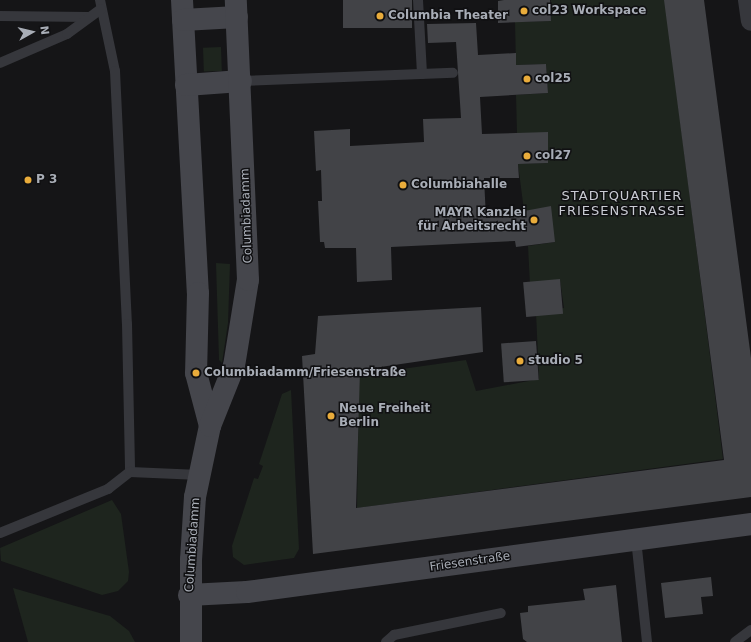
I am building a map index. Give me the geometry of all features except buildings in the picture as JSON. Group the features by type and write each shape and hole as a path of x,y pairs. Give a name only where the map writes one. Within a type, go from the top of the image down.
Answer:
{"main road":[{"path":"183,10 237,9"},
{"name":"Columbiadamm","path":"190,642 189,595 193,515 210,426 234,366 246,309 248,216 237,9"},
{"name":"Columbiadamm","path":"183,10 198,316 196,373 210,426"},
{"path":"186,85 241,81"},
{"name":"Friesenstraße","path":"189,595 247,592 751,524"}],"street":[{"path":"748,0 751,21"}],"lane":[{"path":"418,0 422,74"},
{"path":"0,63 67,34 101,4"},
{"path":"101,4 114,71 127,324 130,472"},
{"path":"0,16 88,17"},
{"path":"241,81 453,73"},
{"path":"0,533 108,489 130,472 200,475"},
{"path":"636,539 646,642"},
{"path":"386,642 394,635 501,613"},
{"path":"735,642 751,630"}],"shaded area":[{"path":"551,0 665,0 723,459 357,508 359,375 466,360 476,391 539,379 536,312 564,308 560,280 530,285 528,246 555,242 524,211 518,164 548,163 548,133 517,133 516,95 548,93 546,64 516,65 515,22 551,21"},
{"path":"221,47 222,71 204,72 203,48"},
{"path":"216,263 230,264 228,323 222,363 219,360"},
{"path":"291,390 299,549 294,558 244,565 233,557 232,546 254,478 258,479 263,466 259,464 282,394"},
{"path":"112,500 121,514 129,572 128,581 118,591 102,595 1,561 0,548"},
{"path":"13,588 110,616 129,631 135,642 28,642"}],"place":[{"name":"col23 Workspace","path":"524,11"},
{"name":"Columbia Theater","path":"380,16"},
{"name":"col25","path":"527,79"},
{"name":"col27","path":"527,156"},
{"name":"P 3","path":"28,180"},
{"name":"Columbiahalle","path":"403,185"},
{"name":"MAYR Kanzlei für Arbeitsrecht","path":"534,220"},
{"name":"studio 5","path":"520,361"},
{"name":"Columbiadamm/Friesenstraße","path":"196,373"},
{"name":"Neue Freiheit Berlin","path":"331,416"}],"district":[{"name":"STADTQUARTIER FRIESENSTRASSE","path":"622,204"}]}
